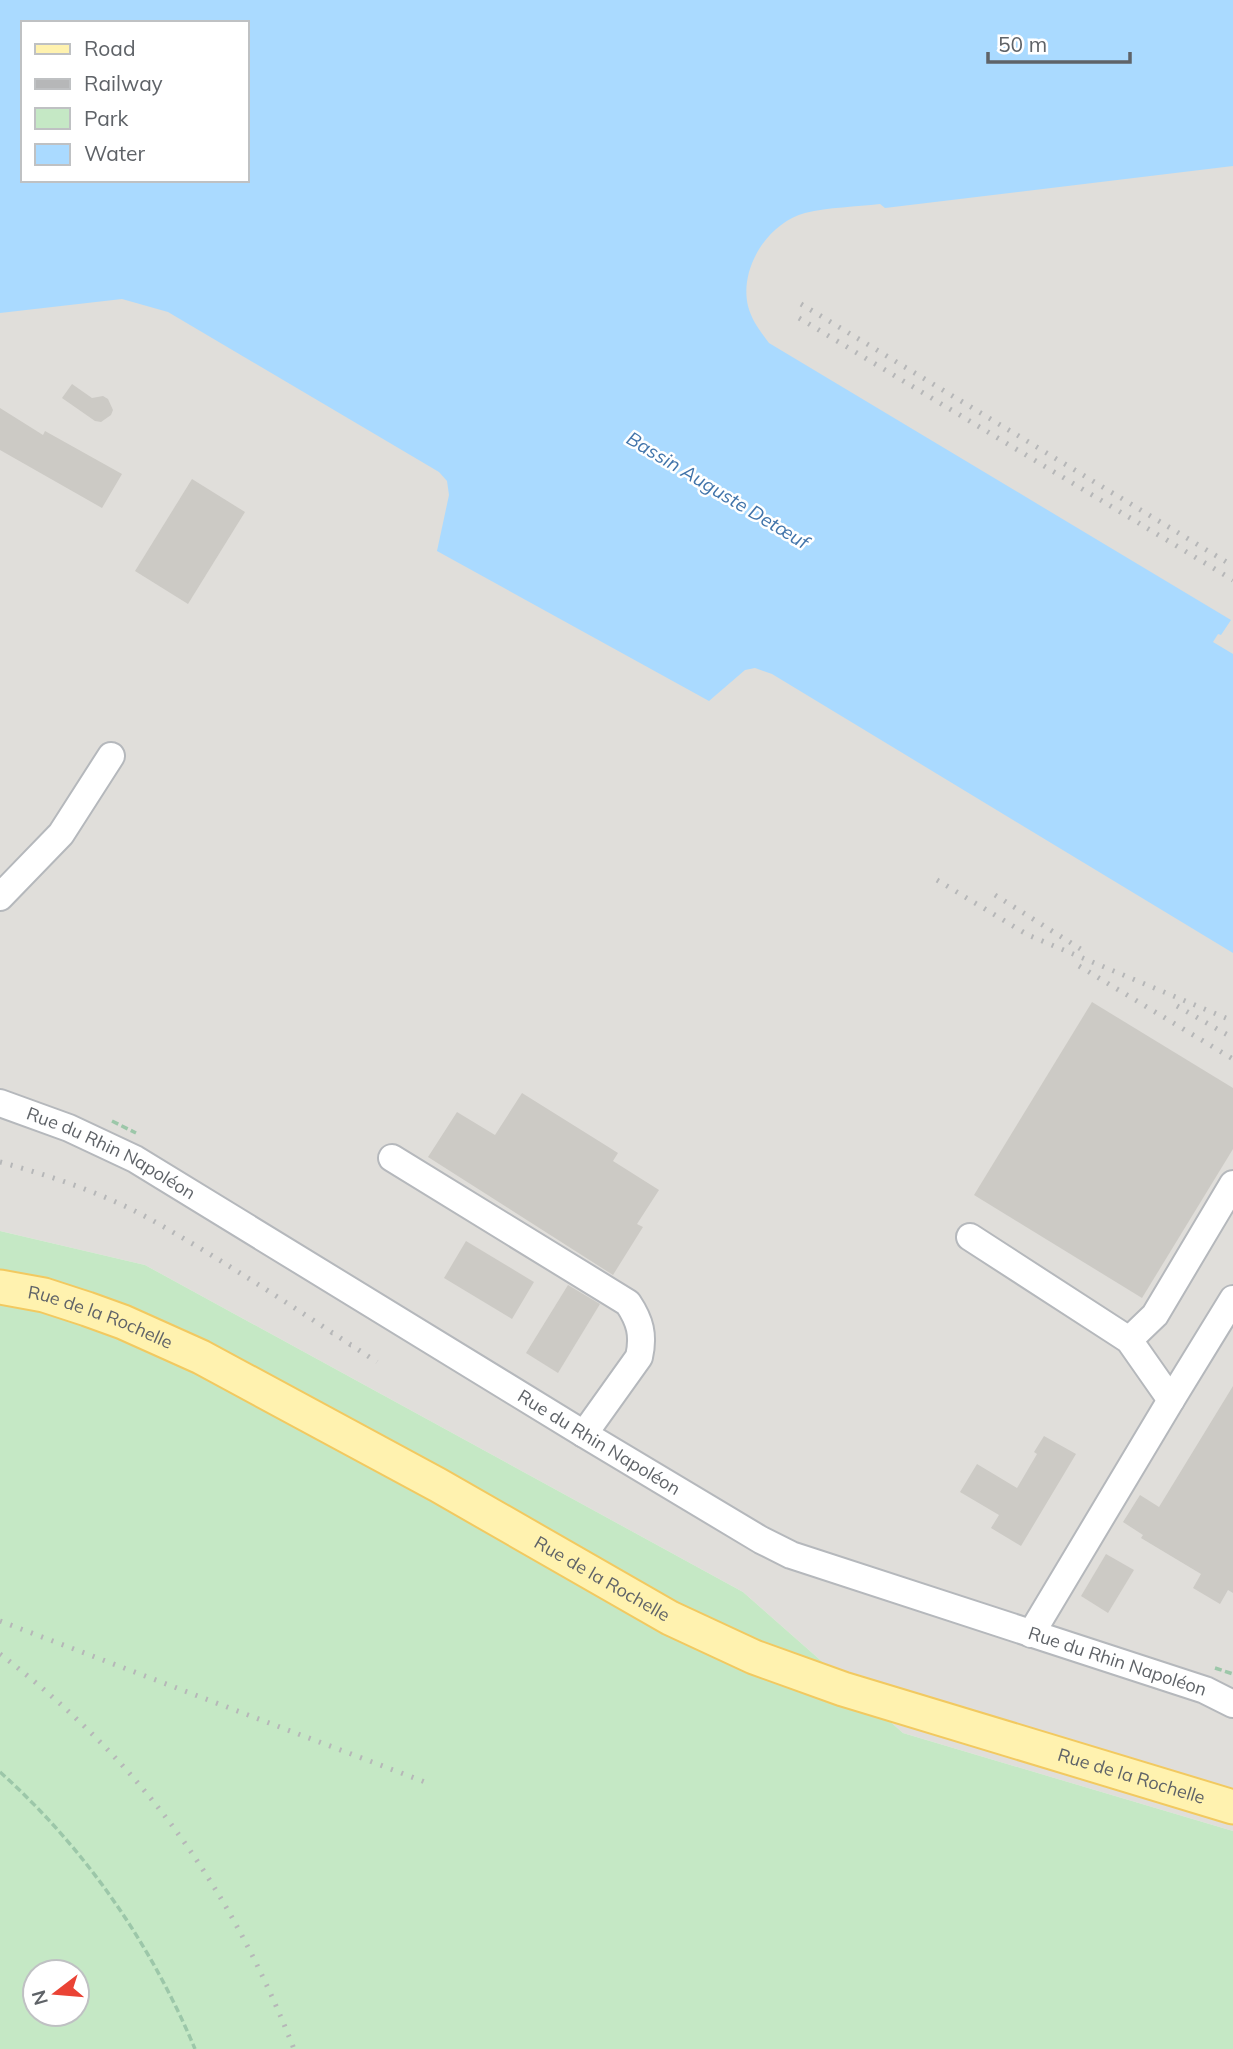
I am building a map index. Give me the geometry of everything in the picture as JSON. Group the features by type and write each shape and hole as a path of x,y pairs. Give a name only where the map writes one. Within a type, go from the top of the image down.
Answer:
{"main road":[{"name":"Rue de la Rochelle","path":"0,1287 44,1295 87,1309 201,1357 438,1485 670,1618 754,1657 843,1689 1233,1807"}],"street":[{"path":"0,897 61,834 111,756"},
{"name":"Rue du Rhin Napoléon","path":"0,1103 69,1128 135,1159 584,1434 761,1540 791,1555 1205,1690 1233,1704"},
{"path":"392,1158 628,1303 641,1326 643,1342 639,1357 584,1434"},
{"path":"1129,1340 1155,1315 1233,1184"},
{"path":"970,1237 1129,1340 1171,1400"},
{"path":"1031,1634 1233,1299"}],"path":[{"path":"0,1772 26,1795 104,1887 146,1951 180,2013 195,2049"}],"shaded area":[{"path":"1233,8 1233,1831 903,1733 743,1592 145,1265 0,1231 0,155 21,178 21,182 248,182 248,180"}],"green space":[{"path":"0,1231 145,1265 743,1592 903,1733 1233,1831 1233,2049 0,2049"}],"water":[{"name":"Bassin Auguste Detœuf","path":"0,0 1233,0 1233,166 885,208 880,204 805,213 779,226 759,249 752,263 746,292 752,316 769,343 1231,620 1213,642 1233,654 1233,953 772,674 755,668 745,670 709,701 437,551 449,495 447,481 439,472 168,312 122,299 0,313"}],"building":[{"path":"72,384 92,398 103,396 108,399 113,410 111,415 101,422 95,421 62,398"},
{"path":"0,408 43,435 45,431 122,474 102,508 0,450"},
{"path":"192,479 245,512 188,604 135,571"},
{"path":"1092,1002 1233,1088 1233,1149 1142,1298 974,1195"},
{"path":"522,1093 618,1153 613,1161 659,1190 637,1224 643,1227 613,1275 428,1157 457,1112 495,1135"},
{"path":"466,1241 534,1282 512,1319 444,1278"},
{"path":"568,1285 600,1304 558,1373 526,1353"},
{"path":"1233,1386 1233,1593 1228,1590 1220,1604 1193,1588 1201,1574 1141,1538 1143,1535 1123,1522 1140,1495 1159,1507"},
{"path":"1044,1436 1076,1454 1021,1546 991,1528 999,1515 960,1492 977,1464 1017,1488"},
{"path":"1106,1554 1134,1570 1108,1613 1081,1596"}],"railway":[{"path":"801,304 1233,566"},
{"path":"799,318 1233,580"},
{"path":"937,880 1028,935 1233,1021"},
{"path":"995,895 1087,953"},
{"path":"1079,966 1233,1059"},
{"path":"1177,1006 1233,1038"},
{"path":"0,1162 76,1186 150,1219 377,1362"},
{"path":"0,1621 425,1782"},
{"path":"0,1654 96,1738 138,1783 176,1830 210,1880 240,1933 294,2049"}]}
